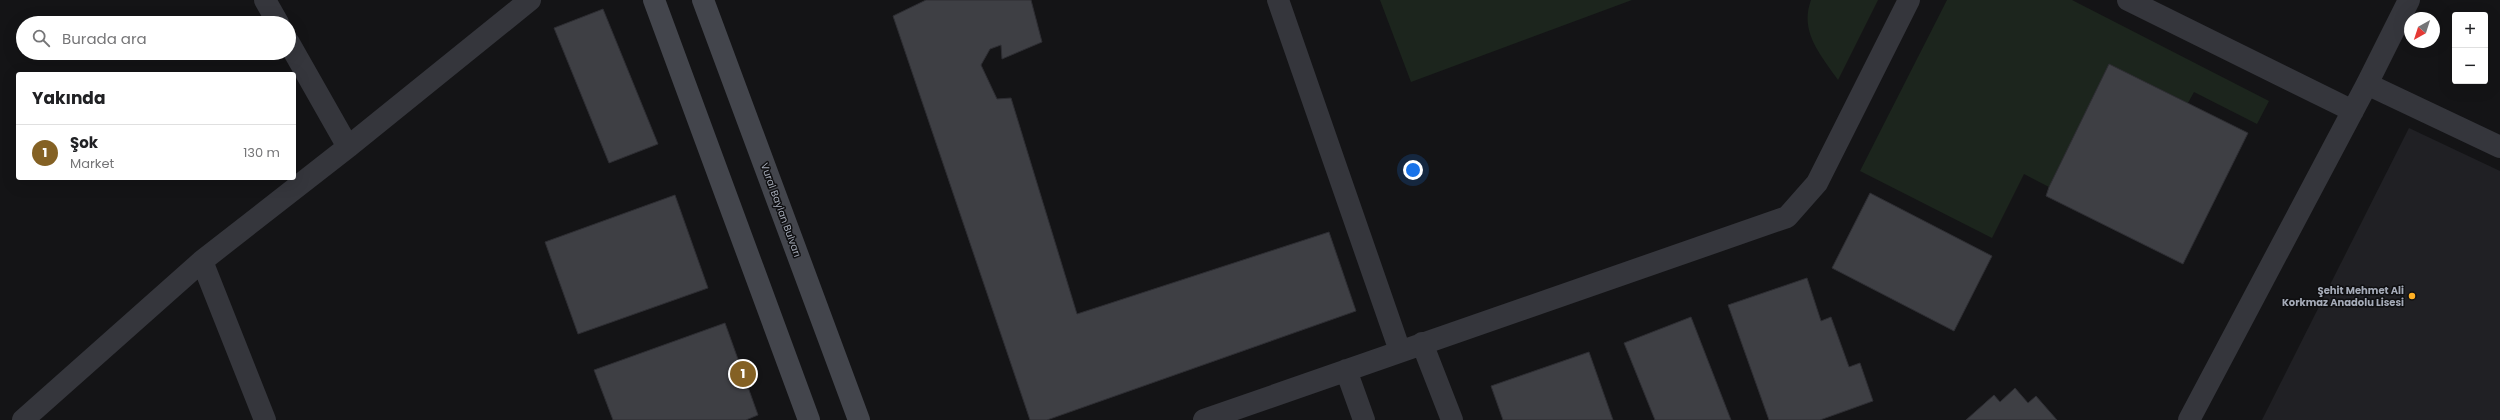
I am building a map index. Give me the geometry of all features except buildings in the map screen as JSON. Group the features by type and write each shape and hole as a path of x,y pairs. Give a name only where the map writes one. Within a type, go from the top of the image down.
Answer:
{"main road":[{"path":"654,0 809,420"},
{"name":"Vural Baylan Bulvarı","path":"703,0 859,420"}],"street":[{"path":"265,0 274,16"},
{"path":"23,420 202,261 348,148 530,0"},
{"path":"1278,0 1400,351"},
{"path":"1204,420 1787,217 1817,183 1909,0"},
{"path":"2128,0 2353,112"},
{"path":"2189,420 2353,112 2408,0"},
{"path":"296,55 348,148"},
{"path":"2367,84 2500,147"},
{"path":"202,261 265,420"},
{"path":"1422,343 1452,420"},
{"path":"1346,370 1364,420"}],"shaded area":[{"path":"1380,0 1632,0 1411,82"},
{"path":"1811,0 1878,0 1838,80 1819,52 1810,33 1808,12"},
{"path":"1947,0 2072,0 2269,101 2257,124 2194,92 2188,103 2109,64 2049,187 2024,174 1992,238 1860,171"},
{"name":"Şehit Mehmet Ali Korkmaz Anadolu Lisesi","path":"2409,128 2500,171 2500,420 2262,420"}],"place":[{"name":"Şehit Mehmet Ali Korkmaz Anadolu Lisesi","path":"2412,296"},
{"name":"Şok","path":"743,374"}]}
